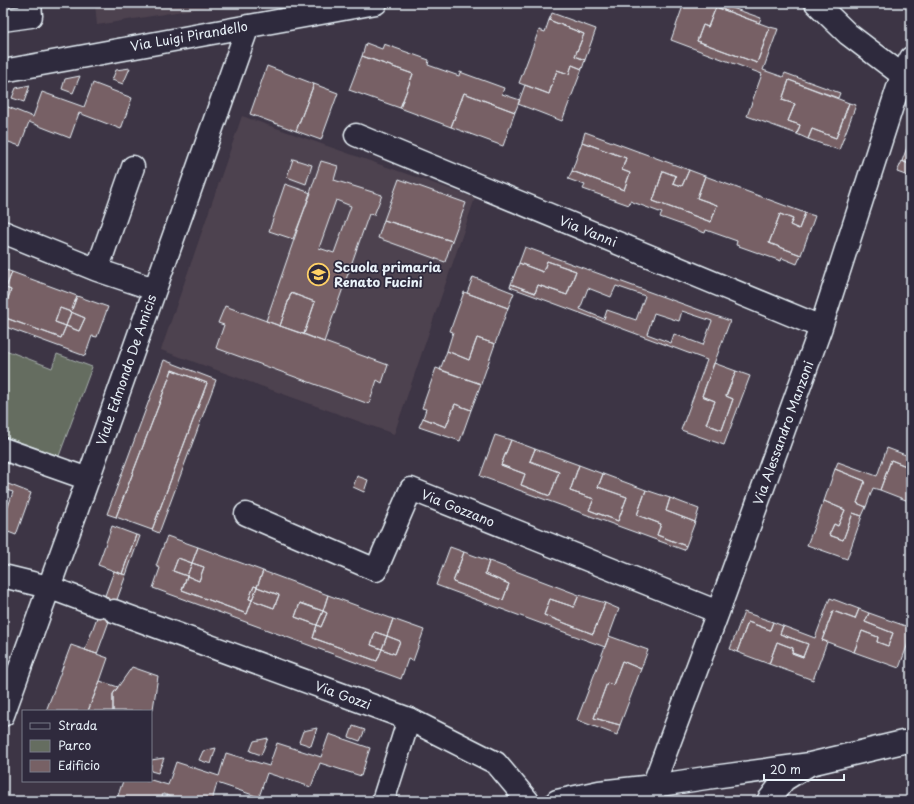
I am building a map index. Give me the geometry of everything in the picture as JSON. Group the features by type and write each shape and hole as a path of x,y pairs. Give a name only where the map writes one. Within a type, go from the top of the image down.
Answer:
{"street":[{"path":"3,20 31,16 30,3"},
{"name":"Via Luigi Pirandello","path":"3,71 376,3"},
{"path":"816,3 848,34 907,67"},
{"name":"Viale Edmondo De Amicis","path":"3,715 248,26"},
{"name":"Via Alessandro Manzoni","path":"653,794 821,327 907,67"},
{"name":"Via Vanni","path":"356,135 821,327"},
{"path":"97,270 133,166"},
{"path":"3,232 97,270 154,289"},
{"path":"3,449 88,479"},
{"name":"Via Gozzano","path":"246,514 376,570 410,489 718,612"},
{"name":"Via Gozzi","path":"3,576 48,587 409,719 496,763 528,801"},
{"path":"383,801 409,719"},
{"path":"557,801 599,792 653,794 706,778 810,764 908,741"},
{"path":"768,801 784,780 810,764"}],"shaded area":[{"path":"95,3 231,3 97,25"},
{"name":"Scuola primaria Renato Fucini","path":"242,116 475,198 394,434 161,350"}],"green space":[{"path":"3,349 52,368 57,354 92,367 59,456 3,436"}],"building":[{"path":"684,3 718,3 761,18 759,23 716,7 708,27 703,25 697,41 757,63 770,27 778,29 763,70 783,77 785,73 840,93 838,98 789,80 782,100 795,104 788,121 800,125 797,134 747,116 762,74 671,40"},
{"path":"716,7 770,27 757,63 697,41 703,25 708,27"},
{"path":"552,13 596,29 585,60 575,56 584,34 549,20"},
{"path":"549,20 584,34 575,56 585,60 582,69 572,65 569,74 557,70 549,94 519,83 539,30 545,32"},
{"path":"366,43 382,49 384,44 429,60 428,65 459,76 460,72 504,88 502,94 520,100 515,112 464,93 451,127 400,108 413,74 362,56"},
{"path":"362,56 413,74 400,108 349,90"},
{"path":"572,65 582,69 562,121 518,104 525,85 549,94 557,70 569,74"},
{"path":"267,66 314,84 296,131 250,114"},
{"path":"130,68 123,84 112,80 116,70"},
{"path":"80,76 73,93 62,89 65,79"},
{"path":"789,80 849,103 836,138 812,129 808,139 797,134 800,125 788,121 795,104 782,100"},
{"path":"93,83 132,98 121,129 79,113 70,138 29,122 20,146 3,140 3,105 33,117 42,92 84,107"},
{"path":"314,84 338,93 321,140 296,131"},
{"path":"30,85 24,102 12,98 16,88"},
{"path":"464,93 515,112 503,146 451,127"},
{"path":"849,103 856,105 839,150 808,139 812,129 836,138"},
{"path":"585,132 689,170 682,186 673,183 676,176 663,171 653,201 711,222 717,205 697,198 705,176 805,213 799,229 790,225 793,219 780,214 769,243 801,255 797,264 782,258 781,261 736,245 737,241 706,230 705,233 660,217 662,213 630,201 629,205 583,189 585,185 568,179 572,171 624,190 630,173 622,170 626,158 582,142"},
{"path":"582,142 626,158 622,170 630,173 624,190 572,171"},
{"path":"909,142 911,143 911,165 902,161"},
{"path":"293,159 312,165 306,184 287,177"},
{"path":"321,161 338,166 334,180 382,195 374,215 369,214 324,342 304,334 315,302 291,293 280,326 266,321","holes":["336,200 351,206 334,253 319,248"]},
{"path":"902,161 911,165 911,177 897,172"},
{"path":"689,170 705,176 697,198 717,205 711,222 653,201 663,171 676,176 673,183 682,186"},
{"path":"399,179 466,203 452,241 384,220"},
{"path":"285,184 311,193 293,239 269,231"},
{"path":"805,213 815,216 801,255 769,243 780,214 793,219 790,225 799,229"},
{"path":"384,220 452,241 445,262 378,238"},
{"path":"525,247 730,321 702,396 715,401 706,424 722,430 733,399 726,396 736,371 750,376 724,445 681,430 707,360 510,287 511,284 535,293 538,285 567,295 576,271 547,261 543,272 519,263","holes":["616,286 645,296 636,320 607,310 604,319 580,309 588,288 611,297","682,311 712,321 703,345 674,334 671,343 647,334 654,313 679,321"]},
{"path":"547,261 576,271 567,295 538,285 535,293 511,284 519,263 543,272"},
{"path":"3,269 12,272 6,288 3,287"},
{"path":"12,272 77,296 71,312 60,308 55,322 66,326 61,338 3,317 3,303 6,304 11,290 6,288"},
{"path":"473,277 514,293 508,308 467,293"},
{"path":"3,287 6,288 3,297"},
{"path":"6,288 11,290 6,304 3,303 3,297"},
{"path":"464,292 508,308 495,344 477,338 469,360 447,351 453,332 450,331"},
{"path":"291,293 315,302 304,334 280,326"},
{"path":"77,296 108,307 97,337 92,336 85,356 3,326 3,317 61,338 66,326 79,331 85,318 71,312"},
{"path":"225,306 388,365 382,383 377,380 369,404 216,348 224,325 218,323"},
{"path":"60,308 71,312 66,326 55,322"},
{"path":"71,312 85,318 79,331 66,326"},
{"path":"477,338 495,344 481,384 440,370 447,351 469,360"},
{"path":"164,360 216,380 159,533 152,530 207,383 172,370 116,517 107,514"},
{"path":"714,363 736,371 726,396 733,399 722,430 706,424 715,401 702,396"},
{"path":"436,368 481,384 471,410 455,404 446,427 423,418 426,409 422,408"},
{"path":"172,370 207,383 152,530 116,517"},
{"path":"455,404 471,410 460,441 419,427 423,418 446,427"},
{"path":"495,435 511,440 501,465 525,474 521,485 550,496 559,472 530,461 535,449 579,465 570,491 594,499 589,510 618,521 627,497 598,487 603,474 646,490 637,515 661,524 657,535 686,546 684,550 480,476"},
{"path":"511,440 535,449 530,461 559,472 550,496 521,485 525,474 501,465"},
{"path":"887,448 911,457 911,468 891,460 880,490 873,488 866,507 857,503 865,481 835,469 838,462 877,476"},
{"path":"891,460 911,468 911,502 880,490"},
{"path":"579,465 603,474 598,487 627,497 618,521 589,510 594,499 570,491"},
{"path":"835,469 865,481 857,503 866,507 862,516 853,513 843,540 829,535 834,524 838,526 845,510 824,501"},
{"path":"357,476 368,480 364,492 353,487"},
{"path":"3,482 31,493 16,535 3,530 3,506 8,507 13,492 3,489"},
{"path":"646,490 670,498 666,511 695,522 686,546 657,535 661,524 637,515"},
{"path":"670,498 699,509 695,522 666,511"},
{"path":"824,501 845,510 838,526 834,524 829,535 843,540 853,513 862,516 847,559 807,545"},
{"path":"112,526 136,535 122,574 98,565"},
{"path":"136,535 140,536 126,575 122,574"},
{"path":"167,536 198,547 192,563 178,558 173,571 187,576 182,590 247,614 252,600 274,608 279,595 257,587 263,571 328,595 323,611 300,603 295,617 317,625 313,638 377,661 382,649 395,654 400,641 387,636 393,619 424,630 413,661 408,659 401,679 153,588 160,568 156,566"},
{"path":"198,547 263,571 257,587 254,586 249,599 252,600 247,614 182,590 187,576 199,581 204,567 192,563"},
{"path":"450,547 464,552 453,582 503,600 509,584 485,574 489,561 579,595 574,607 550,599 544,615 593,634 605,603 619,609 605,647 436,585"},
{"path":"464,552 489,561 485,574 509,584 503,600 453,582"},
{"path":"178,558 192,563 187,576 173,571"},
{"path":"192,563 204,567 199,581 187,576"},
{"path":"114,571 126,575 97,654 85,650"},
{"path":"254,586 257,587 252,600 249,599"},
{"path":"257,587 279,595 274,608 252,600"},
{"path":"328,595 393,619 387,636 375,632 371,645 382,649 377,661 313,638 317,625 321,627 327,613 323,611"},
{"path":"579,595 605,603 593,634 544,615 550,599 574,607"},
{"path":"830,598 859,609 855,619 833,611 822,640 827,642 813,680 769,664 777,642 793,648 792,653 803,657 808,644 780,634 783,626 815,638"},
{"path":"300,603 323,611 317,625 295,617"},
{"path":"859,609 869,613 865,622 893,633 888,646 877,642 878,637 862,631 854,652 822,640 833,611 855,619"},
{"path":"323,611 327,613 321,627 317,625"},
{"path":"744,612 773,622 770,630 748,622 737,652 730,649"},
{"path":"869,613 911,628 911,639 910,638 899,668 854,652 862,631 878,637 877,642 888,646 893,633 865,622"},
{"path":"748,622 770,630 773,622 783,626 780,634 808,644 803,657 792,653 793,648 777,642 769,664 737,652"},
{"path":"375,632 387,636 382,649 371,645"},
{"path":"387,636 400,641 395,654 382,649"},
{"path":"609,636 648,650 641,669 622,661 613,685 607,683 594,718 620,725 617,735 577,720"},
{"path":"71,645 108,658 88,710 46,710"},
{"path":"622,661 641,669 620,725 594,718 607,683 613,685"},
{"path":"132,667 158,676 152,710 113,710 113,694"},
{"path":"100,681 118,687 113,694 113,710 88,710"},
{"path":"353,726 365,730 360,741 349,737"},
{"path":"317,728 311,746 299,742 303,731"},
{"path":"329,734 370,748 361,776 320,763 311,787 267,773 259,797 217,783 212,801 186,801 163,794 160,801 116,801 123,782 152,782 152,780 168,785 176,762 219,776 226,753 269,766 277,743 321,757"},
{"path":"268,738 261,755 250,751 254,741"},
{"path":"216,748 211,764 199,760 203,751"},
{"path":"164,758 158,773 152,771 152,760"}],"place":[{"name":"Scuola primaria Renato Fucini","path":"318,274"}]}
